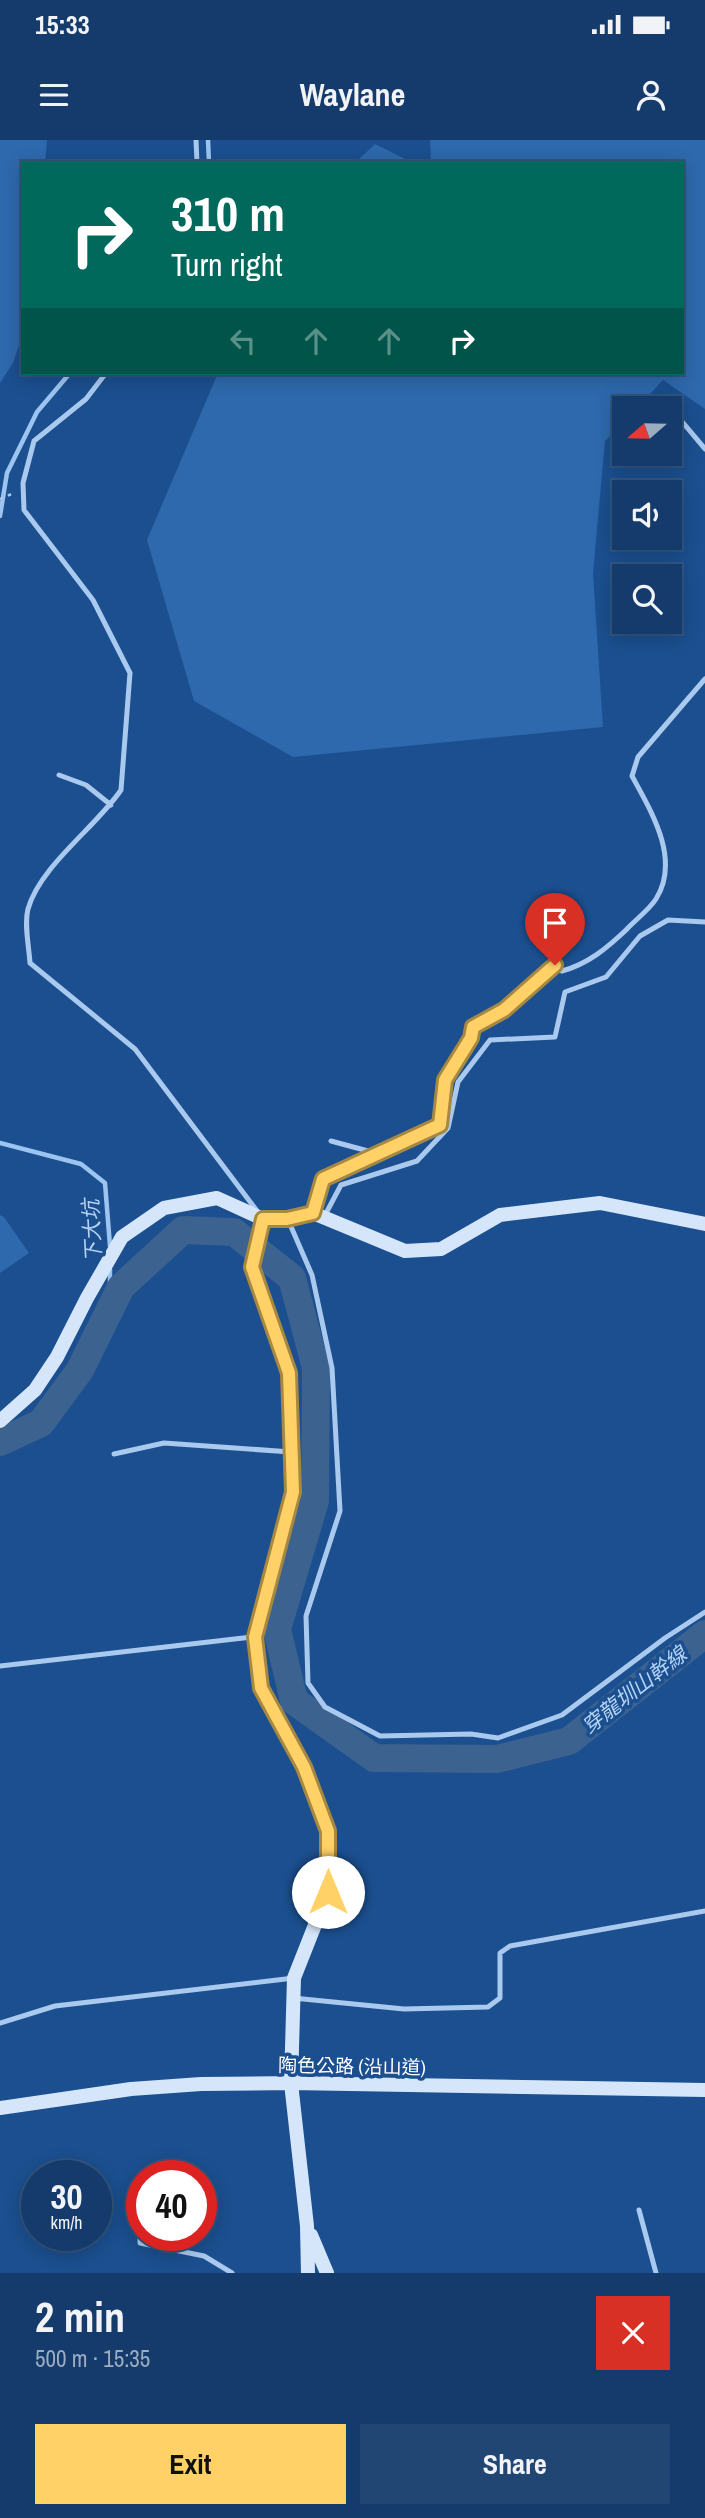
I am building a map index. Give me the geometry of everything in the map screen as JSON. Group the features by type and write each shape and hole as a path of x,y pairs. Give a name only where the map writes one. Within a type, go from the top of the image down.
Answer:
{"street":[{"path":"0,1421 35,1390 57,1357 122,1237 164,1208 217,1198 263,1219 319,1215 405,1251 441,1249 500,1215 600,1203 705,1224"},
{"path":"263,1219 252,1267 289,1373 293,1492 255,1637 261,1688 304,1767 328,1831 328,1892 294,1978 293,1998 291,2083 307,2226 308,2273"},
{"name":"陶色公路 (沿山道)","path":"0,2108 131,2089 201,2084 705,2090"},
{"path":"307,2226 327,2273"}],"lane":[{"path":"196,140 197,161"},
{"path":"104,375 86,399 34,441 23,489 24,510 93,600 130,673 121,790 111,805 40,882 27,910 30,963 135,1049 263,1219"},
{"path":"682,422 705,449"},
{"path":"319,1215 323,1179 440,1125 445,1080 471,1038 473,1027 504,1010 555,965 562,971 581,966 612,944 656,899 667,868 657,823 632,776 638,757 705,679"},
{"path":"59,775 86,785 111,805"},
{"path":"319,1215 341,1185 416,1161 448,1128 458,1082 490,1040 555,1037 565,992 606,977 640,936 668,920 705,922"},
{"path":"331,1141 380,1152"},
{"path":"287,1219 312,1275 332,1368 340,1511 306,1616 308,1683 325,1707 380,1735 471,1734 498,1738 562,1715 665,1638 705,1612"},
{"path":"114,1454 164,1443 292,1452"},
{"path":"0,1666 255,1637"},
{"path":"293,1998 404,2009 488,2007 500,1998 500,1953 510,1945 705,1911"},
{"path":"0,2023 55,2006 294,1978"},
{"path":"639,2210 656,2273"},
{"path":"179,2251 204,2256 232,2273"}],"path":[{"path":"0,499 23,489"}],"shaded area":[{"path":"0,140 47,140 45,161 21,161 21,340 13,363 0,383"},
{"path":"430,140 705,140 705,409 663,380 648,396 612,396 612,434 605,441 593,573 603,727 293,757 194,701 147,540 217,375 684,375 684,161 431,161"},
{"path":"375,144 409,161 357,161"},
{"path":"0,1215 29,1253 0,1273"}],"waterway":[{"name":"下大坑","path":"208,140 209,161"},
{"name":"下大坑","path":"0,516 7,473 37,412 68,375"},
{"name":"下大坑","path":"0,1143 81,1164 105,1183 110,1246"},
{"name":"穿龍圳山幹線","path":"0,1442 41,1423 80,1370 121,1287 183,1230 234,1232 292,1278 316,1368 315,1501 277,1629 294,1701 374,1758 497,1759 569,1741 705,1634"},
{"name":"下大坑","path":"110,1269 110,1309"}],"route":[{"path":"328,1892 328,1831 304,1767 261,1688 255,1637 293,1492 289,1373 252,1267 263,1219 287,1219 313,1213 323,1179 440,1125 445,1080 471,1038 473,1027 504,1010 555,965"}]}
